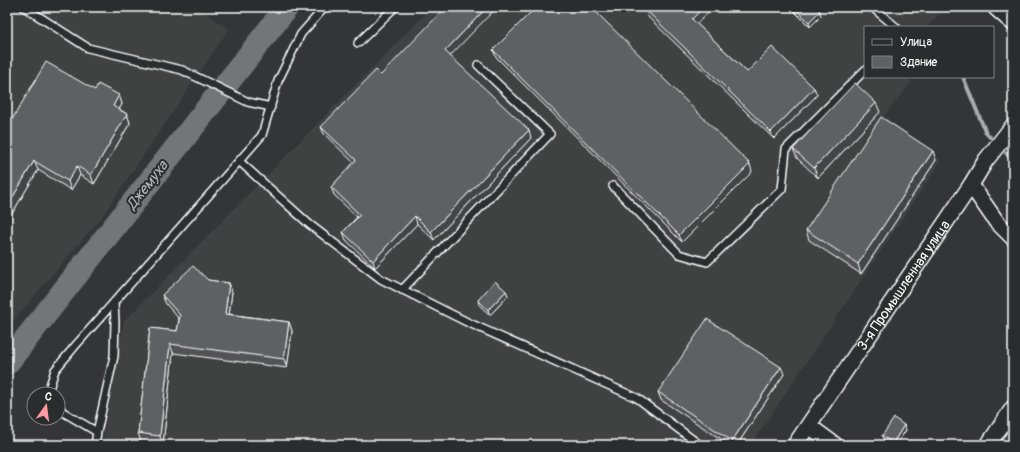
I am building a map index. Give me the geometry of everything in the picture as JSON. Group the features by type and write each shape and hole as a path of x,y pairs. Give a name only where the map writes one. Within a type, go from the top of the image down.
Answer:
{"street":[{"path":"997,7 1013,21"},
{"name":"3-я Промышленная улица","path":"795,445 971,185 986,160 1013,126"},
{"path":"971,185 996,221 1013,238"},
{"path":"988,445 1013,408"},
{"path":"809,426 835,445"}],"lane":[{"path":"24,7 88,48 182,70 248,102 271,107"},
{"path":"50,386 54,370 262,135 278,81 301,34 325,7"},
{"path":"358,43 395,7"},
{"path":"872,7 895,26"},
{"path":"402,290 550,134 478,65"},
{"path":"614,186 679,254 707,262 782,189 786,149 864,71"},
{"path":"239,162 309,224 381,279 467,322 637,398 700,445"},
{"path":"95,445 114,356 116,322 114,302"},
{"path":"66,414 97,432"}],"shaded area":[{"path":"7,7 195,7 229,29 101,218 7,328"},
{"path":"432,7 934,7 941,13 928,26 864,26 864,78 907,78 912,82 884,116 941,161 751,445 102,445 124,321"}],"building":[{"path":"446,7 487,7 445,51 529,130 431,232 415,216 373,261 343,232 360,215 331,187 356,160 321,127 376,70 381,75"},
{"path":"536,7 591,7 750,164 679,235 493,50"},
{"path":"649,7 704,7 692,19 747,72 772,47 814,88 771,132 646,10"},
{"path":"793,7 816,7 820,11 809,22"},
{"path":"46,62 95,90 98,84 119,95 113,106 127,114 91,175 77,166 68,181 34,161 7,207 7,128"},
{"path":"855,83 876,103 814,168 793,149"},
{"path":"881,117 933,151 858,264 806,230"},
{"path":"193,266 208,280 229,283 225,314 289,322 284,359 170,344 160,436 138,433 150,328 177,331 180,315 162,295"},
{"path":"495,281 506,291 488,310 478,300"},
{"path":"707,319 781,367 732,441 658,392"},
{"path":"894,418 904,425 893,443 882,436"},
{"path":"907,441 913,445 904,445"}],"waterway":[{"name":"Джемуха","path":"7,363 287,7"},
{"path":"963,78 986,133 990,137"},
{"path":"1006,153 1013,161"}]}
